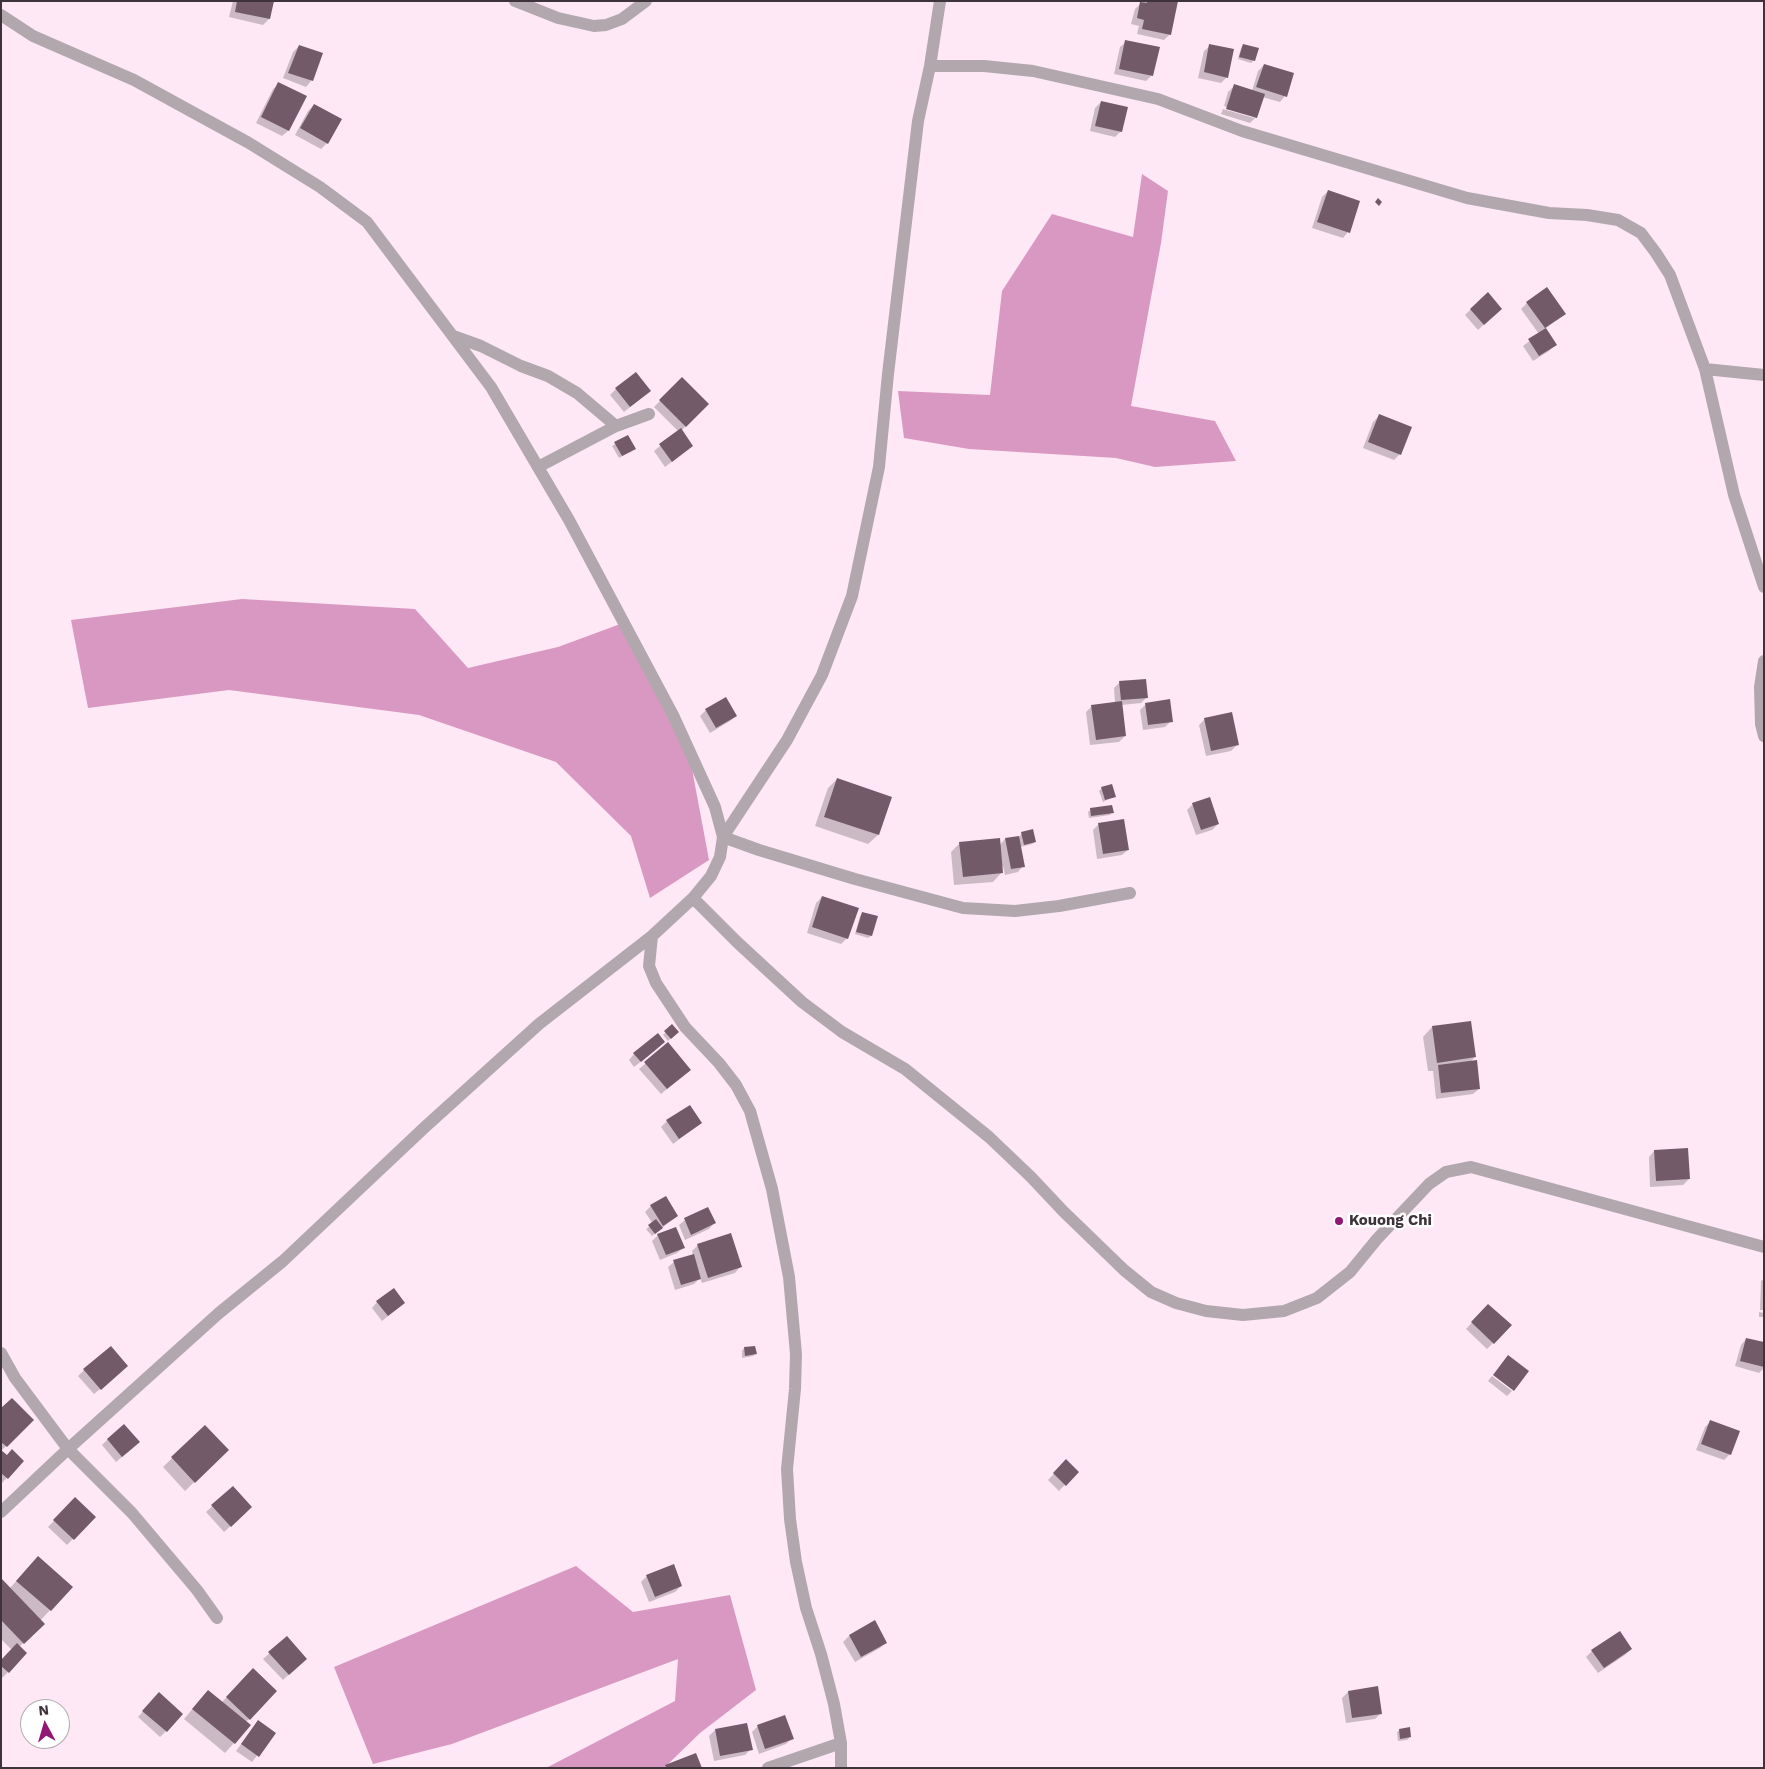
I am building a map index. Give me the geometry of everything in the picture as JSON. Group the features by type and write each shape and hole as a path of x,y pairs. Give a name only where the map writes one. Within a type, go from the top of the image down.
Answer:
{"street":[{"path":"515,1 558,18 594,26 606,25 622,19 646,1"},
{"path":"723,837 787,740 817,683 852,596 879,467 918,121 930,66 940,1"},
{"path":"1,15 33,36 134,80 249,143 320,187 367,222 491,387 569,520 673,715 715,807 723,837 720,857 711,876 693,898 652,936 539,1024 425,1126 283,1261 219,1314 68,1449 1,1512"},
{"path":"930,66 994,67 1033,71 1158,99 1242,131 1467,198 1532,210 1618,220 1641,233 1656,252 1670,275 1705,369 1734,495 1764,587"},
{"path":"453,336 481,346 521,366 548,376 577,393 616,426"},
{"path":"1705,369 1764,375"},
{"path":"538,467 616,426 649,414"},
{"path":"1764,661 1760,687 1761,724 1764,736"},
{"path":"723,837 855,879 963,908 1014,911 1059,906 1130,893"},
{"path":"693,898 802,1002 842,1032 905,1069 989,1138 1024,1170 1124,1270 1151,1292 1176,1303 1206,1311 1242,1315 1284,1311 1317,1298 1350,1272 1377,1239 1429,1184 1446,1172 1470,1167 1764,1247"},
{"path":"652,936 649,966 656,983 685,1028 719,1063 736,1085 750,1111 772,1189 789,1277 796,1354 795,1389 787,1469 790,1519 796,1562 806,1608 821,1654 834,1704 841,1743 841,1768"},
{"path":"1,1353 15,1378 68,1449 132,1513 192,1584 216,1618"},
{"path":"768,1768 841,1743"}],"shaded area":[{"path":"1142,174 1168,191 1161,243 1131,406 1215,421 1236,461 1155,467 1116,458 969,449 904,438 898,391 990,395 1002,291 1052,214 1133,237"},
{"path":"242,599 415,609 468,668 558,647 623,623 689,753 709,860 650,898 631,836 556,762 419,715 229,690 88,708 71,620"},
{"path":"576,1566 633,1612 730,1595 756,1690 700,1733 664,1768 546,1768 675,1701 678,1659 452,1744 373,1764 334,1667"}],"building":[{"path":"237,1 274,1 270,19 235,12"},
{"path":"1147,1 1178,1 1171,35 1142,29 1144,20 1137,18 1140,2 1147,3"},
{"path":"1125,40 1160,47 1153,76 1119,69"},
{"path":"1209,44 1234,49 1228,78 1204,72"},
{"path":"1243,44 1259,48 1255,61 1239,57"},
{"path":"299,45 323,53 313,81 288,73"},
{"path":"1264,64 1294,73 1287,97 1256,87"},
{"path":"278,82 307,96 289,131 261,117"},
{"path":"1234,84 1265,94 1257,118 1226,109"},
{"path":"1101,101 1128,107 1122,132 1095,126"},
{"path":"314,104 342,119 328,144 300,128"},
{"path":"1328,190 1360,201 1350,233 1317,222"},
{"path":"1378,198 1382,202 1379,206 1375,202"},
{"path":"1547,287 1566,314 1545,328 1526,302"},
{"path":"1488,292 1502,309 1484,325 1470,309"},
{"path":"1546,328 1557,345 1539,356 1528,339"},
{"path":"636,372 651,391 630,407 615,388"},
{"path":"682,377 709,404 686,427 659,400"},
{"path":"1379,414 1412,427 1401,455 1368,442"},
{"path":"681,428 693,446 672,462 659,444"},
{"path":"628,435 636,449 622,456 614,442"},
{"path":"1146,679 1148,698 1121,700 1119,681"},
{"path":"726,697 737,716 716,728 705,709"},
{"path":"1170,699 1173,722 1148,725 1145,703"},
{"path":"1122,701 1126,736 1096,740 1091,705"},
{"path":"1232,712 1239,745 1211,751 1204,718"},
{"path":"837,778 892,797 879,835 824,817"},
{"path":"1112,784 1116,797 1105,800 1101,787"},
{"path":"1210,797 1219,824 1201,830 1192,803"},
{"path":"1112,805 1114,813 1091,816 1090,808"},
{"path":"1124,819 1129,850 1103,854 1098,823"},
{"path":"1033,829 1036,842 1024,845 1021,832"},
{"path":"1019,836 1025,867 1011,869 1005,838"},
{"path":"1000,838 1003,873 963,877 959,842"},
{"path":"822,896 859,908 848,939 812,927"},
{"path":"862,912 878,916 872,936 856,932"},
{"path":"1471,1021 1476,1057 1437,1063 1432,1026"},
{"path":"672,1024 679,1032 671,1039 664,1031"},
{"path":"658,1033 665,1042 641,1062 633,1053"},
{"path":"668,1042 691,1070 667,1089 644,1062"},
{"path":"1477,1060 1480,1089 1441,1093 1438,1065"},
{"path":"690,1105 702,1123 679,1139 666,1120"},
{"path":"1688,1148 1690,1179 1656,1181 1654,1150"},
{"path":"666,1196 678,1216 663,1226 650,1205"},
{"path":"708,1207 716,1223 691,1235 684,1218"},
{"path":"656,1219 663,1228 655,1234 648,1225"},
{"path":"676,1227 685,1248 666,1255 657,1234"},
{"path":"731,1233 742,1267 708,1278 697,1244"},
{"path":"694,1254 701,1279 681,1285 673,1260"},
{"path":"394,1288 405,1303 388,1316 376,1301"},
{"path":"1488,1304 1512,1325 1494,1344 1471,1322"},
{"path":"1746,1338 1764,1342 1764,1367 1740,1361"},
{"path":"111,1346 128,1366 101,1390 83,1369"},
{"path":"755,1346 757,1354 745,1356 744,1347"},
{"path":"1508,1355 1529,1371 1514,1391 1493,1375"},
{"path":"12,1398 34,1420 7,1447 1,1442 1,1408"},
{"path":"1710,1420 1740,1431 1731,1455 1701,1444"},
{"path":"124,1424 140,1442 122,1457 107,1439"},
{"path":"205,1425 229,1450 195,1483 171,1457"},
{"path":"12,1449 24,1461 8,1479 1,1473 1,1450 7,1455"},
{"path":"1066,1459 1079,1472 1066,1486 1053,1473"},
{"path":"233,1486 252,1507 231,1527 211,1505"},
{"path":"75,1497 96,1517 74,1540 53,1520"},
{"path":"38,1556 73,1587 51,1611 16,1581"},
{"path":"674,1564 682,1586 655,1597 646,1575"},
{"path":"1,1578 45,1624 24,1644 1,1620"},
{"path":"875,1620 887,1643 861,1657 849,1635"},
{"path":"1620,1631 1632,1649 1604,1668 1591,1650"},
{"path":"287,1636 307,1659 289,1675 268,1652"},
{"path":"17,1643 27,1653 9,1673 1,1666 1,1660"},
{"path":"253,1668 277,1691 250,1720 226,1697"},
{"path":"1378,1686 1382,1714 1352,1718 1348,1691"},
{"path":"208,1690 251,1725 235,1744 192,1709"},
{"path":"159,1692 183,1714 167,1732 142,1711"},
{"path":"785,1715 794,1739 765,1749 757,1725"},
{"path":"258,1720 276,1733 259,1757 241,1744"},
{"path":"747,1723 753,1750 720,1756 715,1729"},
{"path":"1410,1727 1411,1737 1400,1739 1399,1729"},
{"path":"696,1753 702,1768 666,1768 665,1765"}],"place":[{"name":"Kouong Chi","path":"1339,1221"}]}
